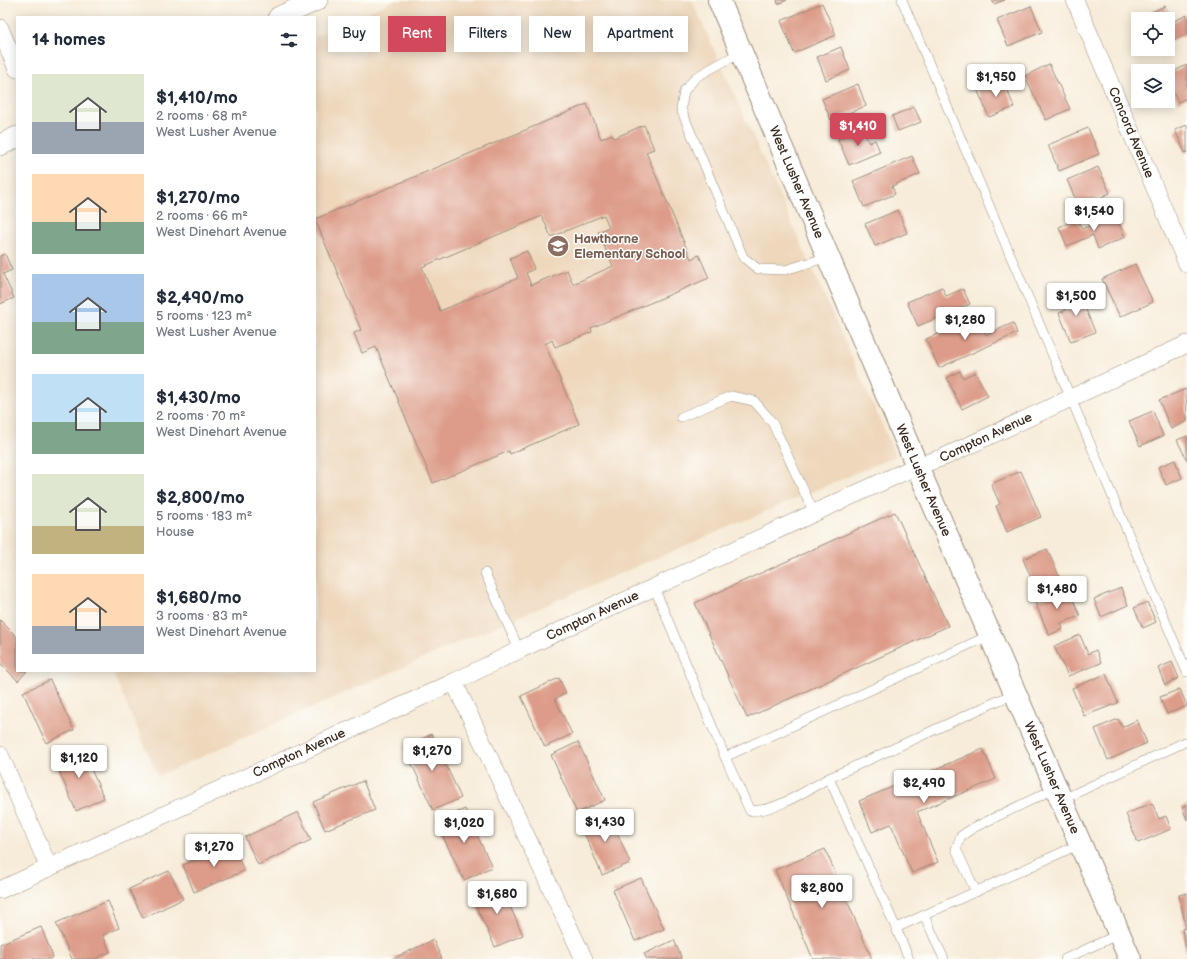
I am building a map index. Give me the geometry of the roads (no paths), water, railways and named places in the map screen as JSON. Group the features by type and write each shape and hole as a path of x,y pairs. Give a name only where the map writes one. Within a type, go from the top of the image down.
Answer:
{"main road":[{"name":"West Lusher Avenue","path":"719,0 917,466 1130,959"}],"street":[{"path":"281,16 317,0"},
{"name":"Concord Avenue","path":"1075,0 1187,264"},
{"path":"0,28 16,67"},
{"path":"0,144 16,137"},
{"name":"Compton Avenue","path":"0,890 454,682 519,650 814,513 917,466 944,456 1187,344"},
{"path":"454,682 582,958"},
{"path":"0,755 49,868"}],"lane":[{"path":"902,0 1187,672"},
{"path":"741,52 696,77 684,91 681,110 742,257 758,269 785,270 828,257"},
{"path":"681,417 731,396 754,401 772,422 814,513"},
{"path":"485,573 519,650"},
{"path":"654,587 724,757 750,812 772,808 829,778 1015,693"},
{"path":"724,757 990,636"},
{"path":"976,892 956,849 960,836 973,828 1186,742"},
{"path":"829,778 909,959"},
{"path":"896,928 1080,844"},
{"path":"924,915 944,959"},
{"path":"1065,959 1078,956 1119,934"}],"place":[{"name":"Hawthorne Elementary School","path":"558,246"}]}
